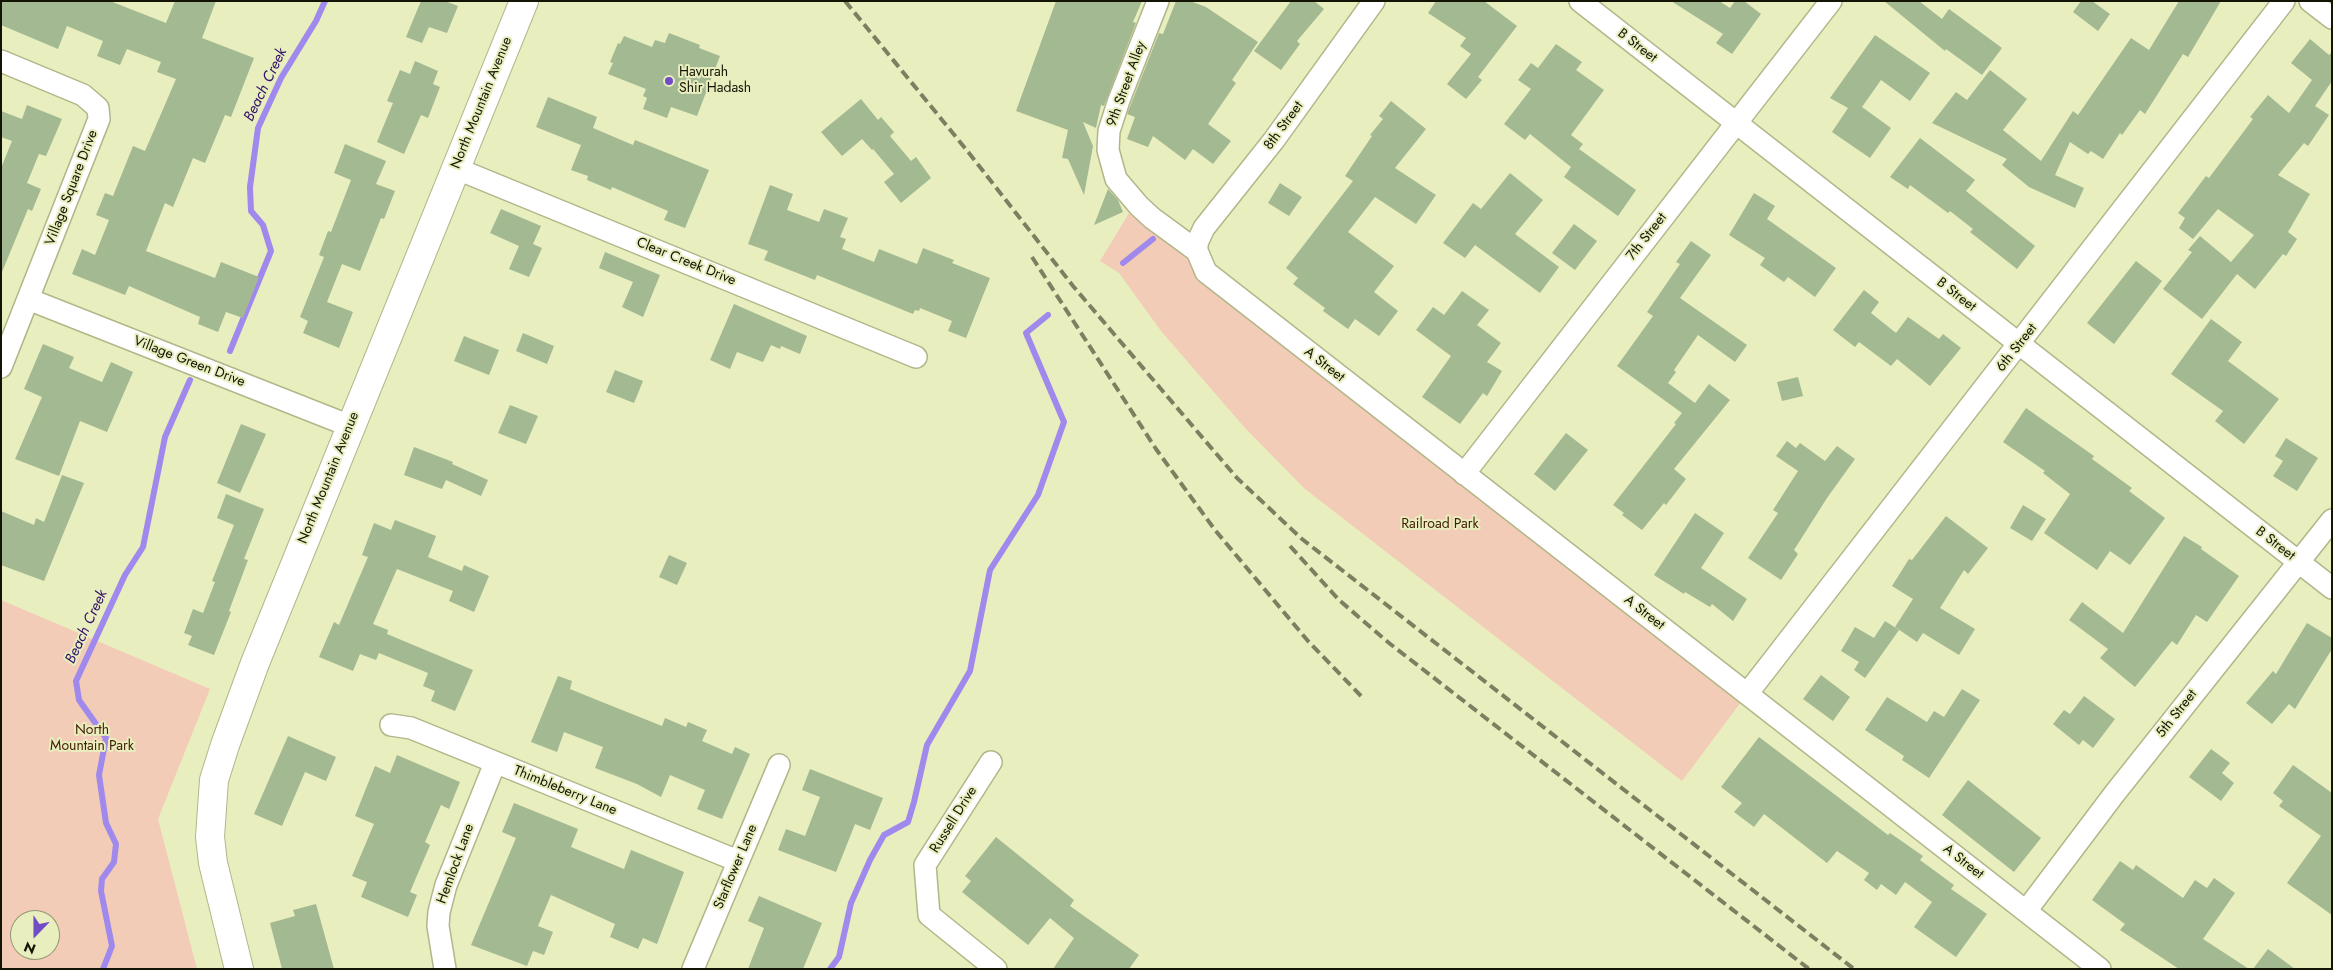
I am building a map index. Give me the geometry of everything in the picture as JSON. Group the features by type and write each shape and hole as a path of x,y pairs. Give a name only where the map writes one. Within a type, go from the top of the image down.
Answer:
{"street":[{"name":"North Mountain Avenue","path":"240,969 213,862 210,837 214,780 224,745 350,426 524,1"},
{"name":"9th Street Alley","path":"1158,1 1119,100 1109,131 1108,150 1116,178 1139,206 1152,218 1197,251"},
{"name":"8th Street","path":"1197,251 1197,243 1204,228 1274,140 1374,1"},
{"name":"B Street","path":"1580,1 2332,588"},
{"name":"7th Street","path":"1464,474 1831,1"},
{"name":"6th Street","path":"1747,694 2284,1"},
{"path":"2310,1 2332,18"},
{"name":"Village Square Drive","path":"1,60 91,100 98,108 99,119 1,367"},
{"name":"Clear Creek Drive","path":"455,168 916,357"},
{"name":"A Street","path":"1197,251 1206,272 1211,277 2100,969"},
{"name":"Village Green Drive","path":"28,299 350,426"},
{"name":"5th Street","path":"2026,911 2139,762 2332,520"},
{"name":"Thimbleberry Lane","path":"391,725 411,728 738,861"},
{"name":"Russell Drive","path":"991,762 925,865 929,915 996,969"},
{"name":"Hemlock Lane","path":"446,969 438,926 439,912 446,885 495,763"},
{"name":"Starflower Lane","path":"693,969 779,765"}],"green space":[{"name":"Railroad Park","path":"1129,213 1747,694 1682,781 1305,489 1245,428 1161,331 1119,273 1100,261"},
{"name":"North Mountain Park","path":"1,600 210,689 158,819 197,969 1,969"}],"building":[{"path":"1,1 110,1 166,23 175,1 216,1 202,38 254,58 231,117 225,115 205,163 193,158 173,207 165,203 146,251 215,278 221,262 259,277 243,318 226,312 218,332 198,324 200,317 129,286 125,295 72,274 82,249 95,255 109,220 96,215 105,193 113,196 133,146 145,151 176,79 157,72 161,62 127,49 120,65 97,56 103,41 67,26 58,49 1,25"},
{"path":"421,1 445,1 458,6 447,33 429,27 422,43 406,37"},
{"path":"1056,1 1142,1 1133,22 1136,23 1104,106 1101,105 1096,128 1083,122 1093,146 1084,195 1068,159 1062,158 1068,130 1016,111"},
{"path":"1176,1 1190,1 1206,7 1258,42 1232,80 1236,83 1208,124 1231,141 1213,164 1193,149 1185,160 1153,136 1148,147 1127,139 1135,117 1127,114 1159,33 1163,34"},
{"path":"1291,1 1314,1 1324,9 1297,41 1300,44 1281,70 1254,51"},
{"path":"1436,1 1484,1 1517,26 1478,77 1482,80 1466,99 1447,84 1471,54 1460,46 1466,38 1428,13"},
{"path":"1671,1 1719,1 1730,8 1735,1 1744,1 1761,14 1732,54 1716,43 1723,34"},
{"path":"1884,1 1919,1 1942,19 1949,9 2002,48 1982,75 1946,49 1945,51"},
{"path":"2081,1 2092,1 2110,14 2098,31 2073,12"},
{"path":"2179,1 2221,1 2188,57 2183,54 2145,114 2140,110 2122,135 2120,133 2103,159 2091,151 2088,154 2070,142 2055,175 2084,188 2075,208 2029,187 2002,165 2007,159 1932,123 1956,92 1967,100 1990,70 2027,99 2003,130 2041,161 2073,111 2078,115 2131,38 2149,50"},
{"name":"Havurah Shir Hadash","path":"669,33 700,45 699,48 720,56 697,116 671,107 667,118 643,109 647,98 643,96 646,89 608,74 613,63 610,62 618,43 620,44 624,36 652,47 655,40 665,43"},
{"path":"1875,35 1930,73 1910,101 1881,80 1862,107 1891,128 1870,158 1832,132 1848,108 1830,98"},
{"path":"2310,39 2329,55 2332,52 2332,81 2315,106 2329,115 2308,146 2304,143 2278,175 2310,194 2288,232 2297,239 2286,256 2283,254 2255,289 2237,274 2202,319 2163,289 2192,252 2188,250 2200,236 2231,262 2254,235 2218,209 2193,239 2179,228 2185,218 2178,213 2206,176 2209,178 2253,119 2250,117 2268,95 2289,113 2312,80 2291,63"},
{"path":"1556,44 1582,62 1576,70 1604,90 1571,135 1583,144 1579,149 1636,190 1618,216 1564,177 1571,167 1530,134 1525,140 1504,124 1531,89 1518,80 1531,63 1538,68"},
{"path":"415,61 438,71 433,84 440,87 428,118 421,115 404,154 377,142 393,103 387,101 400,70 410,74"},
{"path":"548,97 597,117 593,128 633,145 635,140 709,170 685,228 664,220 668,211 612,187 611,190 587,180 588,176 571,170 581,145 536,127"},
{"path":"861,99 878,120 881,117 894,132 890,136 911,161 916,157 931,178 901,203 884,182 894,174 862,139 842,156 821,132"},
{"path":"1391,101 1426,129 1395,168 1436,195 1416,224 1375,197 1348,232 1394,266 1374,292 1398,311 1379,336 1355,319 1348,329 1323,311 1325,308 1293,284 1298,278 1286,268 1353,181 1345,176 1372,136 1370,135 1383,119 1379,116"},
{"path":"27,105 62,119 46,156 39,154 27,183 41,189 32,211 28,209 2,272 1,168 12,141 1,137 1,111 22,119"},
{"path":"1920,138 1975,180 1966,191 2035,246 2017,269 1970,232 1973,229 1950,211 1948,213 1910,185 1908,189 1890,177"},
{"path":"345,144 386,161 376,184 395,191 384,219 381,218 360,271 342,264 327,302 353,312 339,348 303,333 308,321 300,317 324,257 319,255 328,231 331,232 351,180 334,173"},
{"path":"1510,173 1543,200 1515,234 1559,267 1540,293 1475,245 1465,258 1443,243 1473,203 1481,209"},
{"path":"1280,183 1302,197 1289,216 1268,203"},
{"path":"770,185 793,194 787,210 819,222 824,209 848,218 840,237 846,239 842,249 874,262 879,249 917,264 923,248 954,260 952,263 990,278 966,338 948,331 952,321 920,308 919,311 915,310 913,314 817,275 815,280 764,260 768,251 748,244"},
{"path":"1108,189 1118,200 1123,212 1094,225"},
{"path":"1754,193 1775,206 1767,219 1836,268 1815,297 1788,277 1784,282 1760,265 1765,258 1729,235"},
{"path":"501,209 541,226 533,244 542,248 529,277 509,269 519,246 490,233"},
{"path":"1574,224 1597,241 1575,270 1552,253"},
{"path":"1691,241 1711,255 1680,298 1747,345 1735,362 1698,335 1674,370 1676,372 1668,383 1695,403 1709,384 1730,400 1674,469 1686,479 1666,505 1664,503 1642,530 1622,515 1624,513 1613,505 1676,424 1674,423 1682,413 1617,366 1653,316 1647,312 1680,264 1676,262"},
{"path":"605,252 660,275 643,317 622,307 633,282 599,268"},
{"path":"2136,261 2162,281 2114,344 2087,323"},
{"path":"1864,290 1879,302 1871,313 1896,333 1908,317 1939,339 1943,334 1961,348 1930,386 1897,359 1891,366 1859,342 1855,347 1833,330"},
{"path":"1462,291 1489,310 1477,325 1501,343 1487,362 1502,371 1487,396 1483,393 1460,424 1422,397 1451,356 1416,330 1433,307 1444,315"},
{"path":"734,304 807,336 800,354 781,346 780,349 771,345 763,362 737,352 730,369 710,360"},
{"path":"2211,319 2242,342 2228,361 2279,399 2244,444 2215,421 2223,411 2171,374"},
{"path":"523,333 554,346 547,364 516,351"},
{"path":"464,336 499,350 489,375 454,361"},
{"path":"43,344 74,357 69,368 102,382 111,362 133,372 107,432 80,421 59,476 15,459 42,397 24,389"},
{"path":"615,370 643,381 634,403 606,392"},
{"path":"1798,377 1803,396 1782,401 1777,382"},
{"path":"510,405 538,416 526,444 498,433"},
{"path":"2026,408 2094,456 2092,459 2132,488 2129,491 2165,518 2130,565 2110,551 2097,570 2044,533 2070,494 2043,473 2045,471 2003,442"},
{"path":"241,424 266,434 240,493 217,483"},
{"path":"1566,433 1588,450 1555,491 1534,474"},
{"path":"2286,438 2318,458 2297,491 2273,476 2283,461 2275,456"},
{"path":"1787,441 1796,448 1800,443 1825,461 1837,446 1855,459 1827,498 1794,550 1798,554 1781,580 1748,558 1778,513 1773,510 1798,471 1776,456"},
{"path":"414,447 453,462 452,464 488,480 481,496 446,480 442,489 404,475"},
{"path":"62,475 84,483 44,581 1,565 1,511 34,525 36,518 44,522"},
{"path":"226,494 264,509 244,559 248,560 229,611 231,612 214,655 188,645 192,636 184,633 193,609 203,613 215,582 212,581 234,525 217,518"},
{"path":"2023,505 2046,519 2032,541 2010,528"},
{"path":"1695,513 1724,533 1701,568 1747,599 1733,621 1712,604 1710,607 1685,592 1684,594 1654,575"},
{"path":"1946,516 1988,548 1968,574 1964,570 1940,608 1975,629 1959,655 1923,633 1917,642 1895,627 1913,599 1892,586 1909,559 1912,560"},
{"path":"395,520 436,536 428,557 462,571 464,565 489,576 474,612 449,601 453,591 397,569 373,624 388,630 387,634 473,670 455,711 431,701 435,691 423,686 428,673 379,653 376,660 360,654 353,671 319,657 334,622 339,625 368,557 362,555 374,523 391,530"},
{"path":"2184,536 2202,547 2201,549 2239,576 2207,622 2196,615 2177,645 2172,641 2135,687 2100,658 2108,649 2069,620 2082,602 2123,633"},
{"path":"669,555 687,563 677,585 659,577"},
{"path":"1885,621 1899,630 1865,678 1854,670 1859,662 1841,651 1855,627 1874,638"},
{"path":"2307,623 2332,638 2332,649 2295,709 2289,704 2272,724 2246,703 2273,671 2276,674"},
{"path":"1821,675 1850,697 1833,721 1803,699"},
{"path":"558,676 572,681 570,689 597,700 662,726 665,718 686,727 688,722 707,730 702,741 732,754 735,747 750,754 722,819 697,809 705,790 670,775 661,797 637,784 595,768 603,747 564,732 557,752 531,742"},
{"path":"1962,689 1980,700 1929,778 1902,760 1904,756 1865,730 1887,697 1927,722 1934,711 1944,717"},
{"path":"2084,696 2115,719 2093,748 2083,740 2079,745 2053,724 2064,710 2070,714"},
{"path":"288,736 336,757 326,781 305,772 282,826 254,814"},
{"path":"1759,737 1888,835 1890,833 1923,856 1920,860 1954,885 1951,889 1987,914 1956,957 1914,927 1932,902 1905,882 1896,895 1881,884 1877,890 1864,880 1869,873 1837,851 1827,863 1764,814 1754,827 1734,812 1742,803 1721,787"},
{"path":"2211,749 2230,763 2222,773 2234,783 2221,801 2189,777"},
{"path":"397,755 460,782 449,809 441,805 425,842 430,845 410,892 417,895 408,917 361,897 367,882 352,876 374,824 355,816 375,766 390,773"},
{"path":"2293,765 2332,793 2332,915 2287,883 2321,836 2279,806 2283,801 2273,793"},
{"path":"810,769 883,798 870,830 855,824 836,872 778,850 786,829 805,836 820,797 802,790"},
{"path":"1968,780 2041,838 2014,872 1942,815"},
{"path":"514,803 578,829 571,847 624,869 631,850 684,872 657,944 643,938 638,949 610,937 615,924 551,895 538,926 553,932 544,955 533,951 527,966 471,945 516,838 502,832"},
{"path":"996,837 1074,900 1070,906 1139,955 1129,969 1053,969 1074,938 1050,918 1028,945 962,892 971,881 965,876"},
{"path":"2120,861 2133,870 2136,865 2183,898 2195,880 2207,888 2214,878 2235,893 2203,939 2249,969 2179,969 2120,930 2125,924 2092,900"},
{"path":"759,896 822,923 803,969 748,969 764,928 748,921"},
{"path":"316,904 334,969 282,969 270,923 295,916 293,910"},
{"path":"2268,949 2295,969 2253,969"}],"waterway":[{"name":"Beach Creek","path":"230,351 271,251 263,225 251,211 250,187 258,128 281,78 316,21 325,1"},
{"path":"1123,263 1153,239"},
{"path":"830,969 839,957 851,903 870,860 884,835 908,822 927,745 970,671 990,570 1038,495 1064,422 1026,333 1048,315"},
{"name":"Beach Creek","path":"103,969 112,946 101,891 102,879 114,862 116,844 106,823 99,775 106,738 79,700 76,681 125,575 143,547 165,437 190,380"}],"railway":[{"path":"845,1 969,153 1073,286 1237,478 1302,539 1854,969"},
{"path":"1032,257 1156,449 1215,530 1308,641 1362,697"},
{"path":"1290,546 1339,600 1389,643 1809,969"}],"place":[{"name":"Havurah Shir Hadash","path":"669,81"}]}
